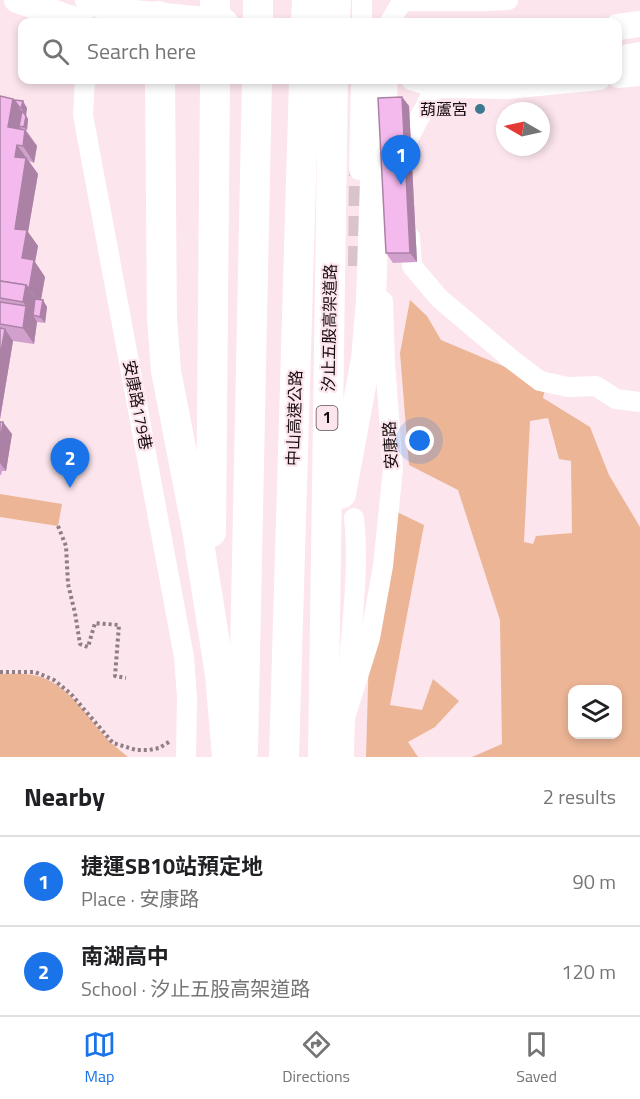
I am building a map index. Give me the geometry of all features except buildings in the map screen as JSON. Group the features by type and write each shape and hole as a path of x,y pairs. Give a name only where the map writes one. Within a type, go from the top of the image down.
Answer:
{"highway":[{"path":"215,0 215,18"},
{"path":"258,0 258,18"},
{"path":"306,18 307,0"},
{"path":"335,18 336,0"},
{"path":"160,84 162,318 166,371 197,530 220,675 227,757"},
{"path":"209,757 215,84"},
{"path":"243,757 256,84"},
{"name":"中山高速公路","path":"284,751 304,84"},
{"name":"汐止五股高架道路","path":"323,757 333,84"},
{"path":"284,751 312,644 366,359 372,300 375,181 369,167 382,84"}],"main road":[{"path":"16,0 68,18"},
{"path":"88,0 110,11 152,18"},
{"path":"622,26 640,24"},
{"path":"622,57 640,55"}],"street":[{"path":"362,0 362,18"},
{"path":"392,18 402,1 508,0"},
{"path":"622,78 640,76"},
{"name":"安康路179巷","path":"86,84 83,115 184,657 187,697 186,757"},
{"name":"安康路","path":"344,721 370,638 383,566 393,469 385,363 382,276 386,218 369,167 361,84"},
{"path":"423,84 435,88 508,89 559,84"},
{"path":"407,178 405,145 435,88"},
{"path":"409,222 412,266 439,298 540,381 568,387 596,386 616,399 640,402"},
{"name":"安康路","path":"344,757 344,721 355,595 356,531 354,518"}],"path":[{"path":"58,526 66,546 68,585 80,644 88,646 95,623 119,625 115,676 126,678"},
{"path":"0,672 35,672 54,680 71,694 113,743 136,750 149,750 159,748 186,731"}],"shaded area":[{"path":"410,300 427,316 441,340 546,384 543,398 590,427 609,475 640,527 640,757 472,757 502,744 500,620 458,490 409,465 400,353","holes":["548,418 559,459 571,461 572,533 536,536 533,544 524,542 530,421"]},
{"path":"0,494 62,504 58,526 0,517"},
{"path":"395,511 424,525 390,705 422,710 433,679 459,701 435,727 408,742 418,757 366,757 369,651"},
{"path":"0,674 38,676 60,687 78,704 110,742 128,757 0,757"}],"tunnel":[{"path":"358,266 359,170"}],"place":[{"name":"葫蘆宮","path":"480,109"},
{"name":"捷運SB10站預定地","path":"401,185"},
{"name":"南湖高中","path":"70,488"}]}
